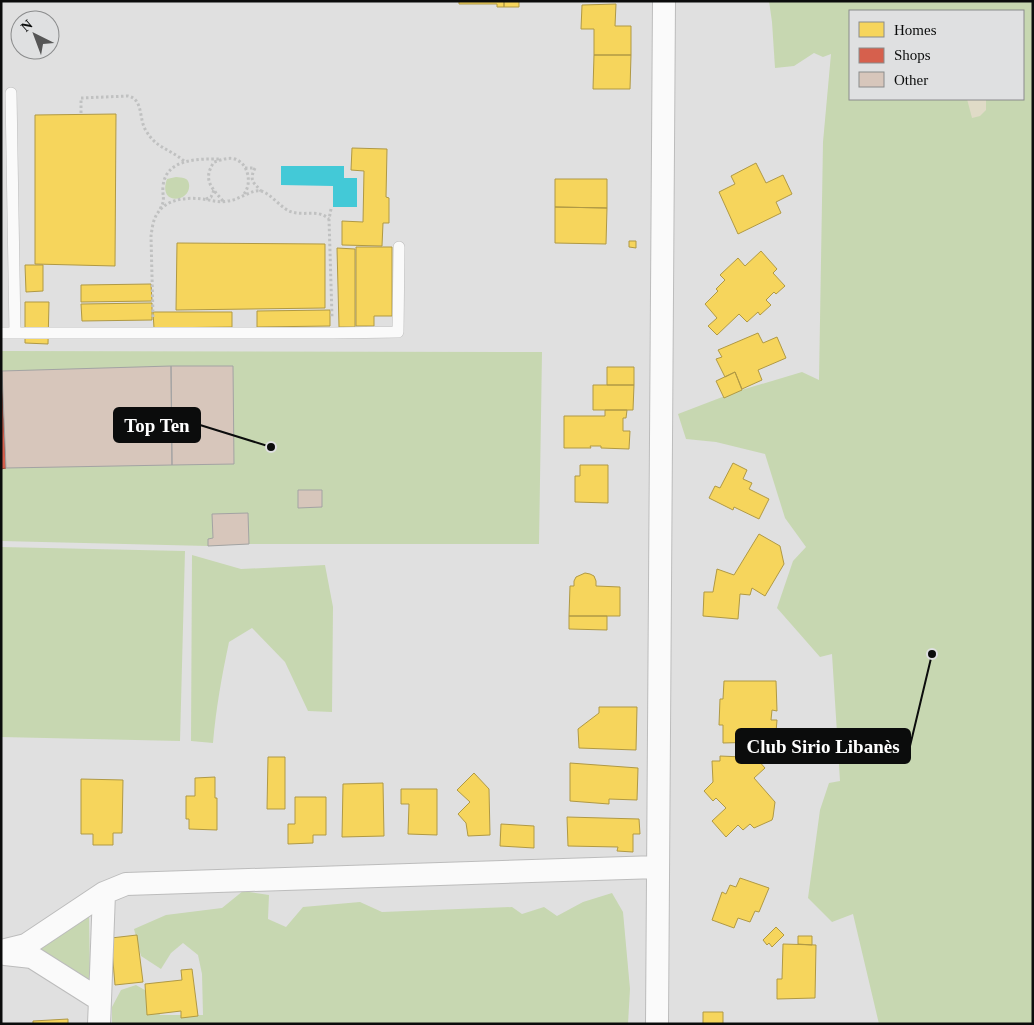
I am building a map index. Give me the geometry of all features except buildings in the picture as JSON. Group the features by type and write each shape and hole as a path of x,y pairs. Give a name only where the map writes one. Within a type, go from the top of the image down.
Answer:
{"street":[{"path":"657,1024 664,1"},
{"path":"1,952 26,946 104,893 126,884 658,867"},
{"path":"99,1024 104,893"},
{"path":"1,952 32,957 100,1000"}],"lane":[{"path":"11,93 15,333"},
{"path":"1,333 398,332 399,247"}],"path":[{"path":"81,113 81,98 132,96 138,104 144,127 150,136 156,143 184,161"},
{"path":"153,332 151,236 153,224 164,203 164,184 166,178 176,165 184,161 233,158 239,161 254,184 261,191 287,210 292,212 318,213 329,219"},
{"path":"206,159 212,166"},
{"path":"222,159 214,162 209,173 209,179 214,190 224,202"},
{"path":"242,197 247,190 255,168 244,168"},
{"path":"205,199 211,197 214,190"},
{"path":"158,213 171,202 183,198 224,202 236,200 253,192 261,191"},
{"path":"164,197 171,202"},
{"path":"331,209 329,219 332,333"}],"green space":[{"path":"769,1 1033,1 1033,1024 879,1024 853,914 832,922 808,898 820,810 829,783 840,781 832,654 820,657 777,608 793,561 806,547 785,518 765,454 716,442 686,439 678,414 738,391 802,372 819,380 823,142 831,54 823,57 814,53 794,66 775,68"},
{"path":"176,177 186,179 189,184 189,190 181,198 175,199 170,198 165,188 167,179"},
{"path":"1,351 542,352 539,544 249,544 208,546 1,541"},
{"path":"1,547 185,551 180,741 1,737"},
{"path":"192,555 241,569 325,565 333,607 332,712 308,711 285,662 252,628 229,642 213,743 191,741"},
{"path":"243,891 269,895 268,919 286,927 303,907 360,902 382,912 512,907 522,914 544,907 557,916 583,902 612,893 623,912 630,989 628,1024 112,1024 112,1007 121,990 136,985 150,993 160,1015 203,1015 202,974 198,955 183,943 171,953 161,969 141,956 134,929 166,915 222,908"},
{"path":"89,913 90,981 34,948"}],"sand":[{"path":"967,100 986,100 986,110 980,116 972,118"}],"water":[{"path":"281,166 344,166 344,178 357,178 357,207 333,207 333,186 281,185"}],"place":[{"name":"Top Ten","path":"271,447"},
{"name":"Club Sirio Libanès","path":"932,654"}]}
